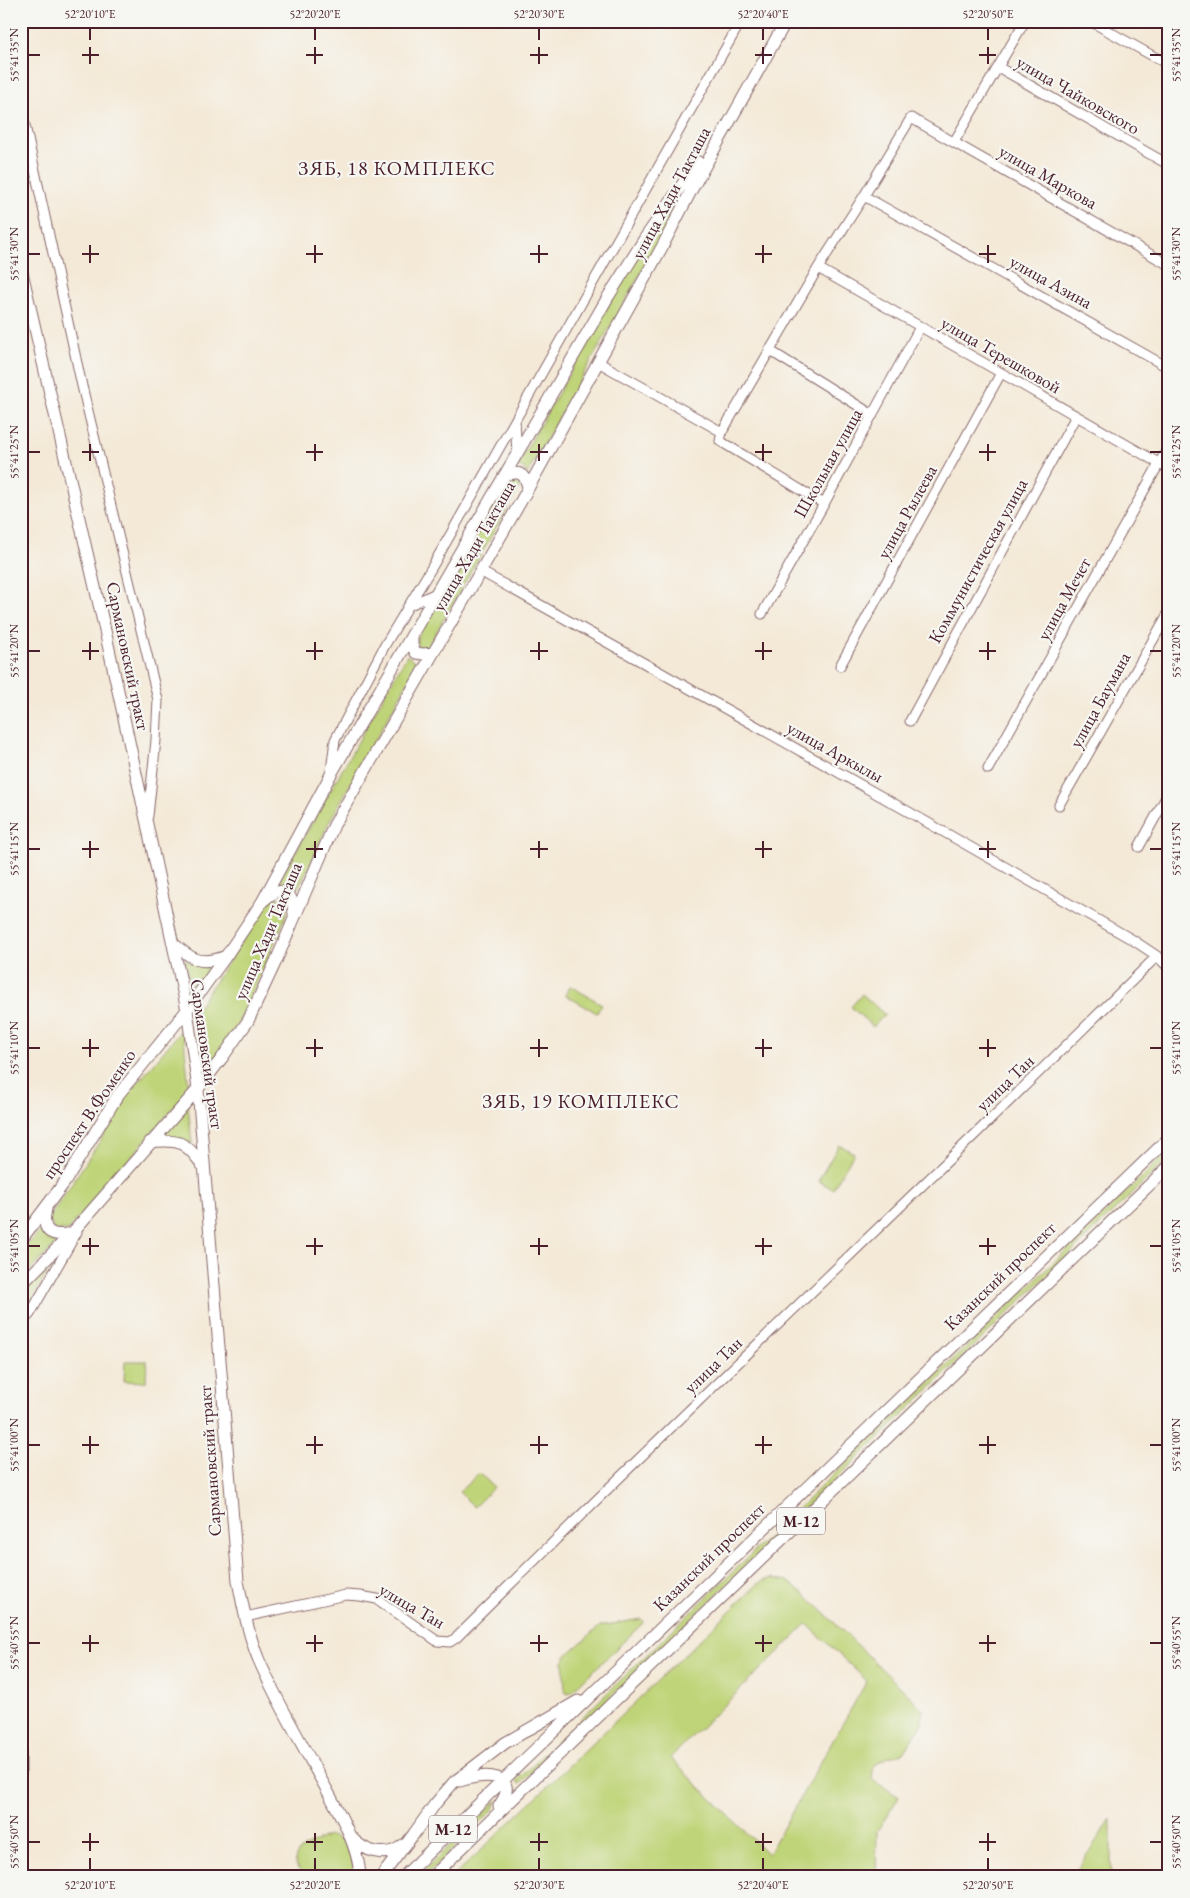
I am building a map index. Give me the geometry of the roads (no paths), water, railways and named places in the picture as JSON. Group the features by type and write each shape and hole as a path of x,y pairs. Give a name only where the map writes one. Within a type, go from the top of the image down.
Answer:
{"main road":[{"name":"улица Хади Такташа","path":"187,1010 262,902 330,776 608,297 695,168 777,21"},
{"name":"улица Хади Такташа","path":"198,1089 248,1020 276,961 334,825 528,487 786,21"},
{"name":"Сармановский тракт","path":"21,268 104,626 187,1010 198,1089 238,1581 245,1618 258,1657 278,1699 350,1836 359,1861 360,1877"},
{"path":"505,475 515,472 520,473 525,478 528,487"},
{"path":"412,634 412,646 416,653 433,653"},
{"path":"262,902 277,892 285,892 291,896 294,902 294,917"},
{"path":"173,943 190,958 198,961 216,960 226,956"},
{"name":"проспект В.Фоменко","path":"21,1240 64,1183 118,1095 187,1010"},
{"path":"21,1285 72,1233 198,1089"},
{"name":"Казанский проспект","path":"403,1877 1169,1138"},
{"path":"150,1142 178,1141 192,1150 203,1166"},
{"name":"М-12","path":"432,1877 1169,1166"},
{"path":"46,1207 45,1228 55,1234 72,1233"},
{"path":"381,1877 435,1804 454,1782 505,1743 591,1694"},
{"path":"454,1782 474,1776 496,1776 503,1781 507,1789 506,1796 486,1824"},
{"name":"Сармановский тракт","path":"350,1836 357,1845 370,1850 389,1853 413,1835"}],"street":[{"path":"330,776 335,740 385,645 742,21"},
{"path":"954,142 1025,21"},
{"path":"1090,21 1169,65"},
{"name":"улица Чайковского","path":"998,67 1169,165"},
{"path":"21,107 82,386 158,700 156,740 147,824"},
{"name":"улица Маркова","path":"864,196 911,118 1169,265"},
{"path":"721,437 769,350 864,196"},
{"name":"улица Азина","path":"864,196 1169,368"},
{"name":"улица Терешковой","path":"818,268 1169,469"},
{"name":"Школьная улица","path":"762,614 920,327"},
{"path":"769,350 873,415"},
{"path":"598,362 721,437 824,504"},
{"name":"улица Рылеева","path":"840,666 1001,373"},
{"name":"Коммунистическая улица","path":"910,721 1076,416"},
{"path":"516,419 517,454"},
{"name":"улица Мечет","path":"988,768 1169,446"},
{"name":"улица Аркылы","path":"480,571 909,812 1132,940 1157,956 1169,968"},
{"path":"408,606 436,593"},
{"name":"улица Баумана","path":"1059,805 1169,612"},
{"path":"1139,847 1169,792"},
{"name":"улица Тан","path":"245,1618 346,1596 360,1596 377,1600 437,1641 450,1642 456,1638 639,1458 1041,1071 1157,956"},
{"path":"21,1323 87,1215"},
{"path":"21,1230 37,1219"},
{"path":"21,1705 21,1774"}],"district":[{"name":"ЗЯБ, 18 КОМПЛЕКС","path":"397,168"},
{"name":"ЗЯБ, 19 КОМПЛЕКС","path":"581,1101"}]}
